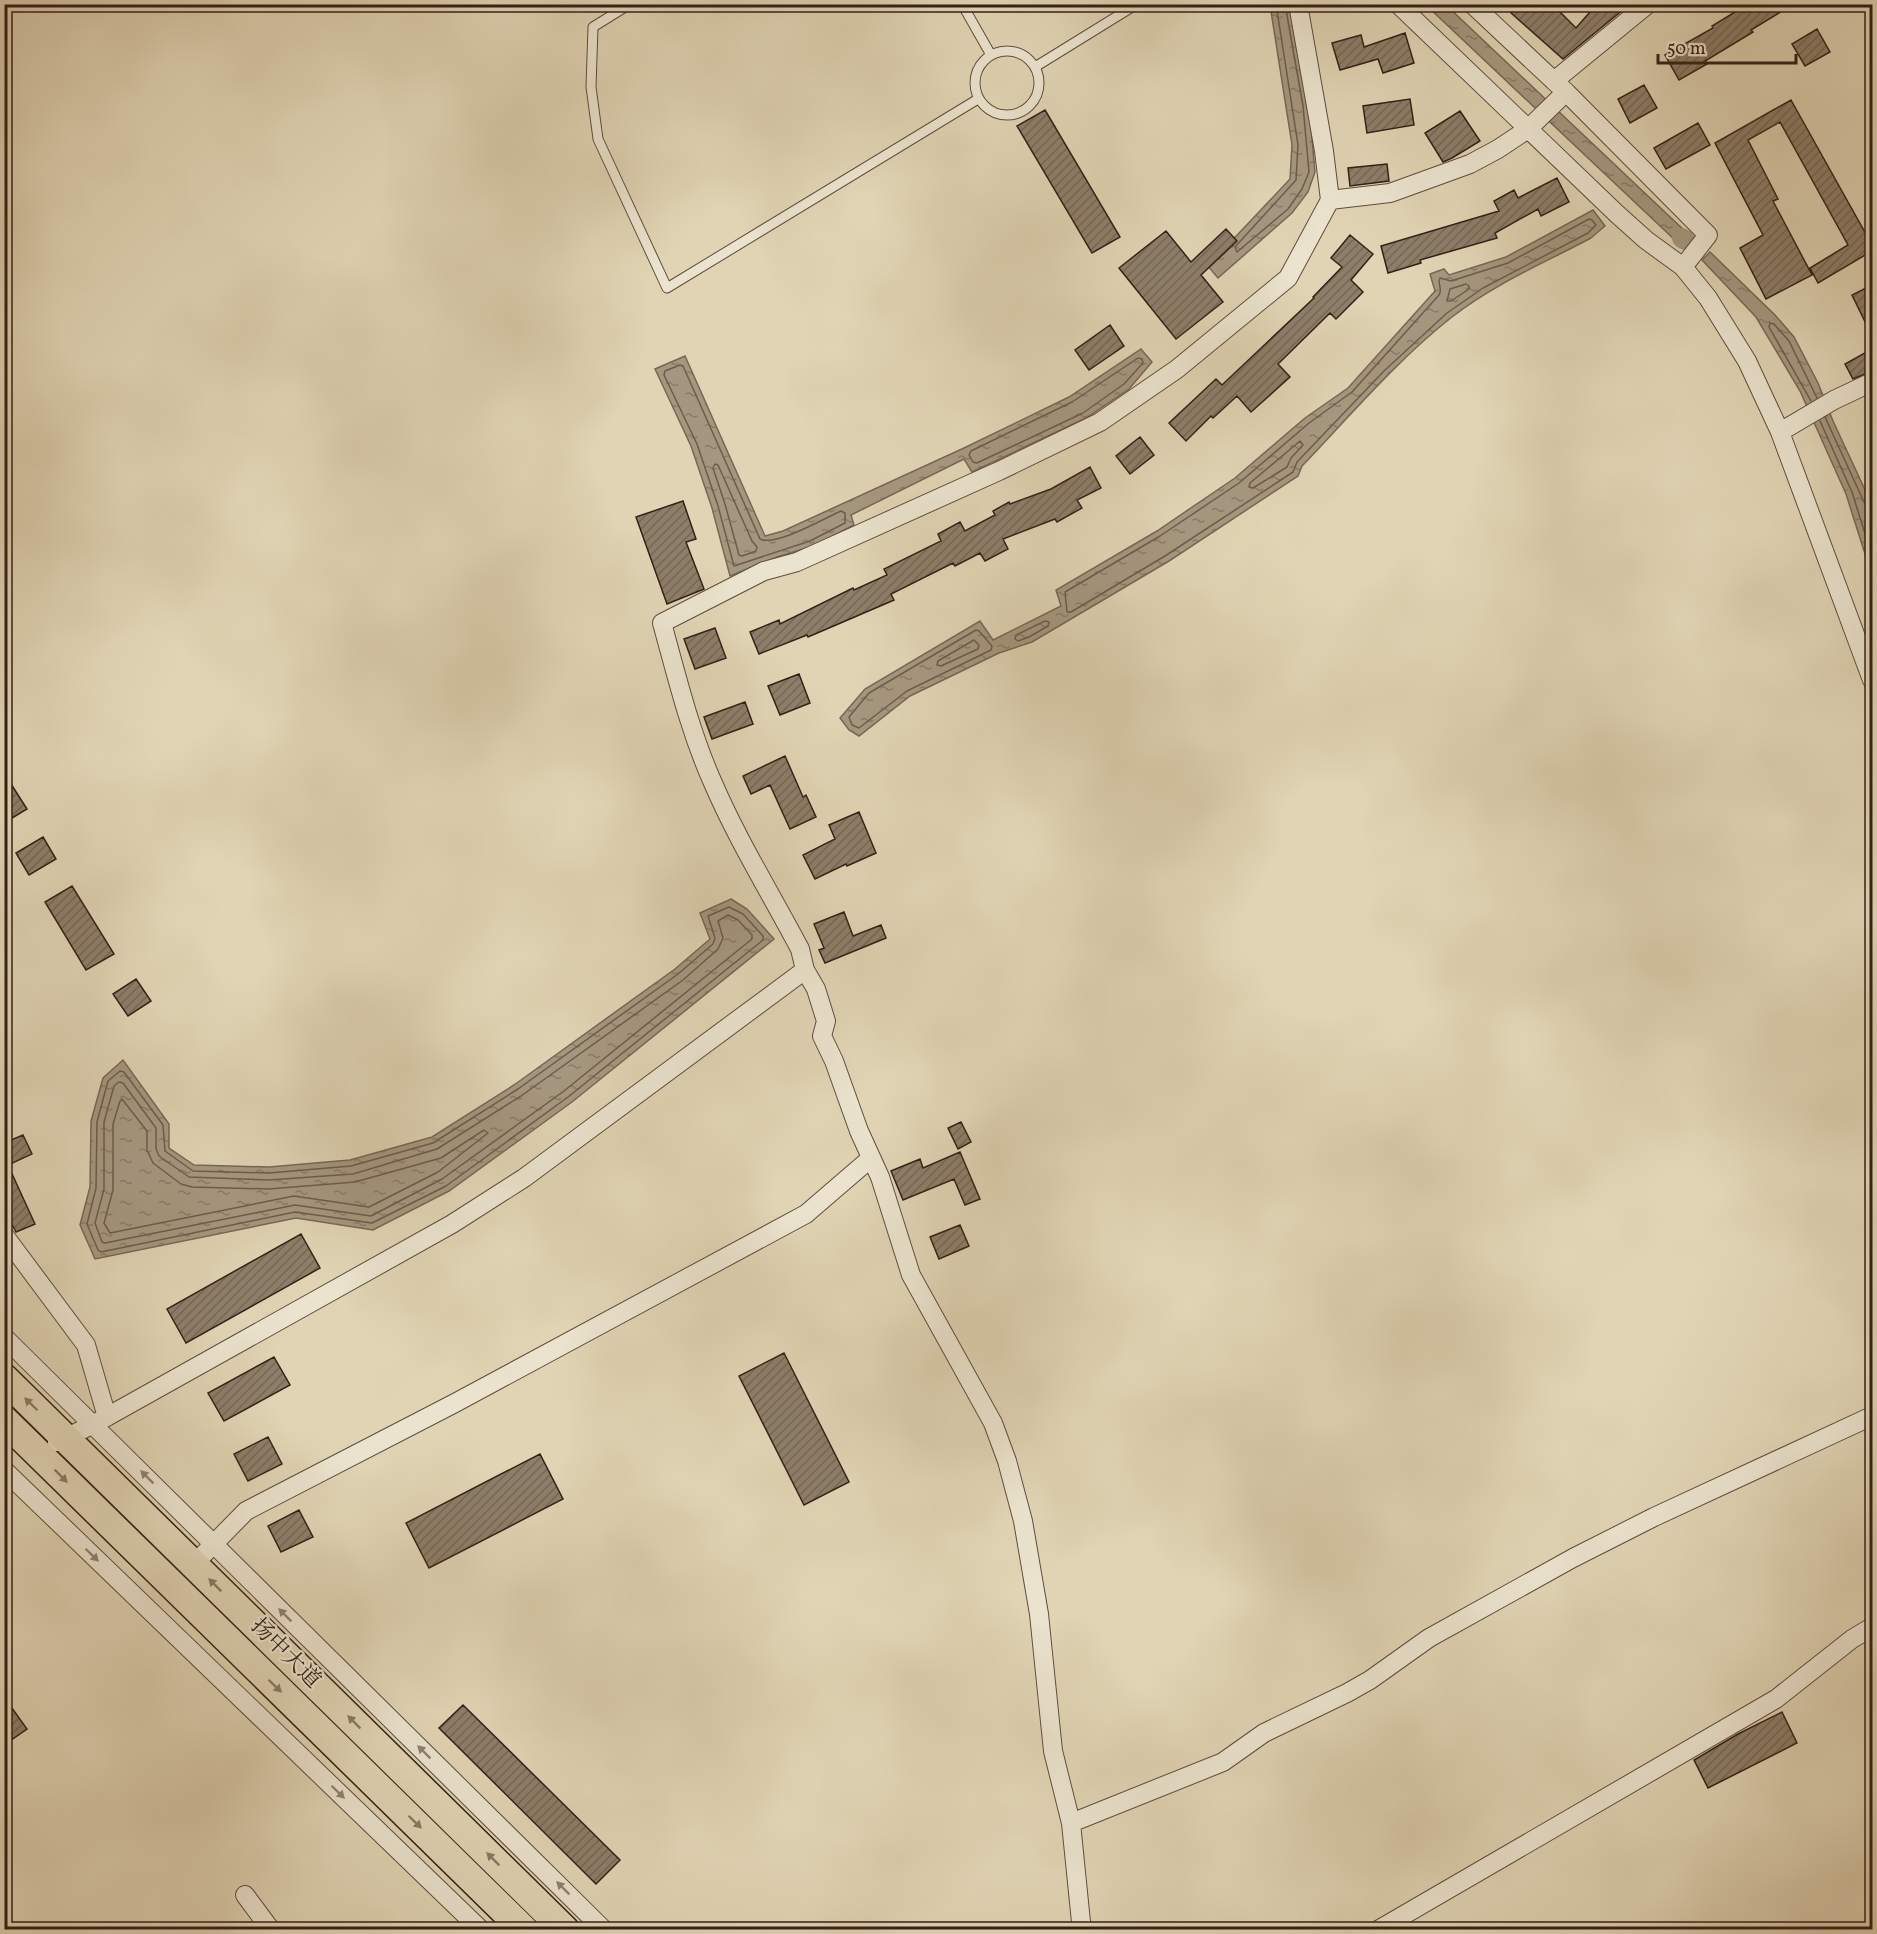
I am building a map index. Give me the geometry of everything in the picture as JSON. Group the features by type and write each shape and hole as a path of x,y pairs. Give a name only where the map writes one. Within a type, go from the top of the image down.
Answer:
{"main road":[{"name":"扬中大道","path":"4,1378 66,1437 204,1554 565,1929"},
{"name":"扬中大道","path":"4,1420 524,1929"}],"street":[{"path":"1084,1929 1071,1823 1053,1751 1039,1614 1023,1521 1007,1461 993,1423 911,1275 880,1177 859,1131 834,1061 822,1036 826,1021 816,989 805,970 800,949 737,834 712,782 687,715 663,623 765,571 797,562 999,471 1100,422 1177,369 1288,278 1330,200 1324,151 1298,4"},
{"path":"1398,4 1532,125 1624,221 1683,267 1708,298 1747,361 1780,432 1872,680"},
{"path":"1472,4 1708,235 1683,267"},
{"path":"1330,200 1390,193 1470,164 1498,149 1532,125 1560,91 1648,4"},
{"path":"1780,432 1834,400 1872,382"},
{"path":"38,1453 100,1421 452,1224 515,1184 805,970"},
{"path":"204,1554 246,1511 806,1214 871,1158"},
{"path":"4,1235 86,1345 100,1421"},
{"path":"4,1337 100,1421 204,1554 604,1929"},
{"path":"1071,1823 1223,1762 1264,1733 1370,1680 1429,1638 1573,1558 1654,1517 1872,1416"},
{"path":"4,1470 482,1929"},
{"path":"1378,1929 1776,1699 1852,1639 1872,1627"},
{"path":"245,1895 271,1929"}],"lane":[{"path":"630,4 593,27 591,87 598,139 667,288 978,99"},
{"path":"962,4 992,55"},
{"path":"1035,67 1137,4"},
{"path":"1003,51 1015,52 1026,57 1035,67 1039,79 1038,92 1023,112 1010,116 998,115 986,109 978,99 974,87 975,74 981,63 992,55 1003,51"}],"water":[{"path":"1270,5 1291,5 1309,105 1315,172 1308,192 1292,213 1218,278 1208,266 1290,179 1292,145"},
{"path":"1426,5 1446,5 1687,233 1678,243"},
{"path":"1593,210 1605,226 1591,238 1502,284 1452,317 1374,389 1302,466 1298,476 1169,561 1032,642 999,653 910,696 859,736 849,730 840,718 865,689 980,621 993,640 1061,606 1056,590 1157,531 1235,478 1305,418 1348,388 1435,291 1430,274 1444,269 1449,275 1506,257"},
{"path":"1710,252 1775,315 1794,337 1818,383 1872,505 1872,576 1846,494 1800,391 1756,317 1702,260"},
{"path":"1141,349 1152,362 1129,389 1086,418 972,472 964,459 851,515 854,525 813,546 777,557 730,576 712,508 691,446 655,369 685,356 765,536 783,531 1069,397"},
{"path":"731,899 747,909 774,939 572,1102 449,1191 373,1230 296,1218 95,1259 80,1225 90,1187 91,1121 103,1078 123,1060 169,1124 169,1148 194,1165 269,1167 350,1160 432,1137 514,1085 675,969 710,939 700,913"}],"building":[{"path":"1519,4 1552,4 1576,28 1597,4 1630,4 1563,59 1511,13"},
{"path":"1748,4 1794,4 1705,61 1707,64 1679,80 1665,55 1713,28 1712,26"},
{"path":"1817,29 1830,52 1805,66 1792,44"},
{"path":"1405,33 1414,63 1383,73 1378,59 1340,70 1332,43 1361,35 1364,47"},
{"path":"1644,85 1657,108 1630,123 1618,99"},
{"path":"1410,99 1414,125 1367,133 1363,106"},
{"path":"1791,100 1872,245 1872,251 1818,283 1810,268 1848,245 1780,122 1748,140 1778,199 1773,201 1812,275 1766,299 1740,248 1763,235 1715,143"},
{"path":"1045,110 1120,237 1092,253 1017,126"},
{"path":"1460,111 1480,141 1443,162 1425,133"},
{"path":"1698,123 1710,145 1666,169 1654,148"},
{"path":"1387,164 1389,181 1350,186 1348,168"},
{"path":"1557,178 1569,202 1541,216 1538,209 1495,233 1497,238 1420,260 1421,263 1388,273 1381,246 1499,211 1494,201 1514,190 1518,198"},
{"path":"1226,229 1237,241 1201,275 1223,302 1176,339 1119,268 1166,231 1191,262"},
{"path":"1350,235 1373,254 1351,280 1363,292 1336,319 1330,313 1278,364 1290,377 1251,412 1237,396 1213,418 1211,416 1186,441 1169,423 1216,379 1222,385 1314,298 1342,267 1331,258"},
{"path":"1872,285 1872,336 1852,295"},
{"path":"1110,325 1124,346 1089,370 1075,350"},
{"path":"1872,349 1872,371 1853,379 1845,364"},
{"path":"1140,437 1154,455 1130,474 1116,456"},
{"path":"1090,467 1101,488 1077,500 1082,508 1057,522 1055,519 1003,539 1008,549 985,561 980,553 955,566 953,563 891,594 894,600 808,637 807,635 759,654 750,632 779,620 780,624 853,588 854,590 887,575 884,569 941,541 938,534 960,522 965,531 995,515 993,511 1009,502 1010,504 1051,489"},
{"path":"683,501 696,539 686,542 704,589 667,604 636,517"},
{"path":"715,628 726,658 695,669 684,639"},
{"path":"799,674 810,703 780,715 768,686"},
{"path":"745,702 753,724 712,739 704,717"},
{"path":"785,756 803,797 806,795 816,817 790,829 770,785 751,794 743,776"},
{"path":"4,773 27,809 4,823"},
{"path":"859,812 876,853 815,879 803,855 835,839 829,825"},
{"path":"43,837 56,859 29,875 16,853"},
{"path":"72,886 114,954 86,970 45,902"},
{"path":"844,912 853,936 881,925 886,938 825,963 819,950 824,948 814,924"},
{"path":"136,979 151,1001 128,1016 113,994"},
{"path":"961,1122 971,1142 958,1149 948,1128"},
{"path":"23,1135 32,1154 8,1165 35,1224 16,1232 4,1209 4,1143"},
{"path":"960,1152 980,1199 965,1205 954,1179 903,1200 891,1171 920,1159 923,1168"},
{"path":"960,1225 969,1246 939,1259 930,1237"},
{"path":"301,1234 320,1268 186,1343 167,1309"},
{"path":"784,1353 849,1482 804,1505 739,1376"},
{"path":"274,1357 290,1385 224,1421 208,1393"},
{"path":"268,1437 282,1464 248,1481 234,1454"},
{"path":"540,1454 563,1499 429,1568 406,1523"},
{"path":"299,1510 313,1537 281,1552 268,1526"},
{"path":"4,1697 27,1729 4,1745"},
{"path":"463,1705 620,1860 596,1884 439,1728"},
{"path":"1782,1712 1797,1743 1708,1788 1694,1760"}]}
